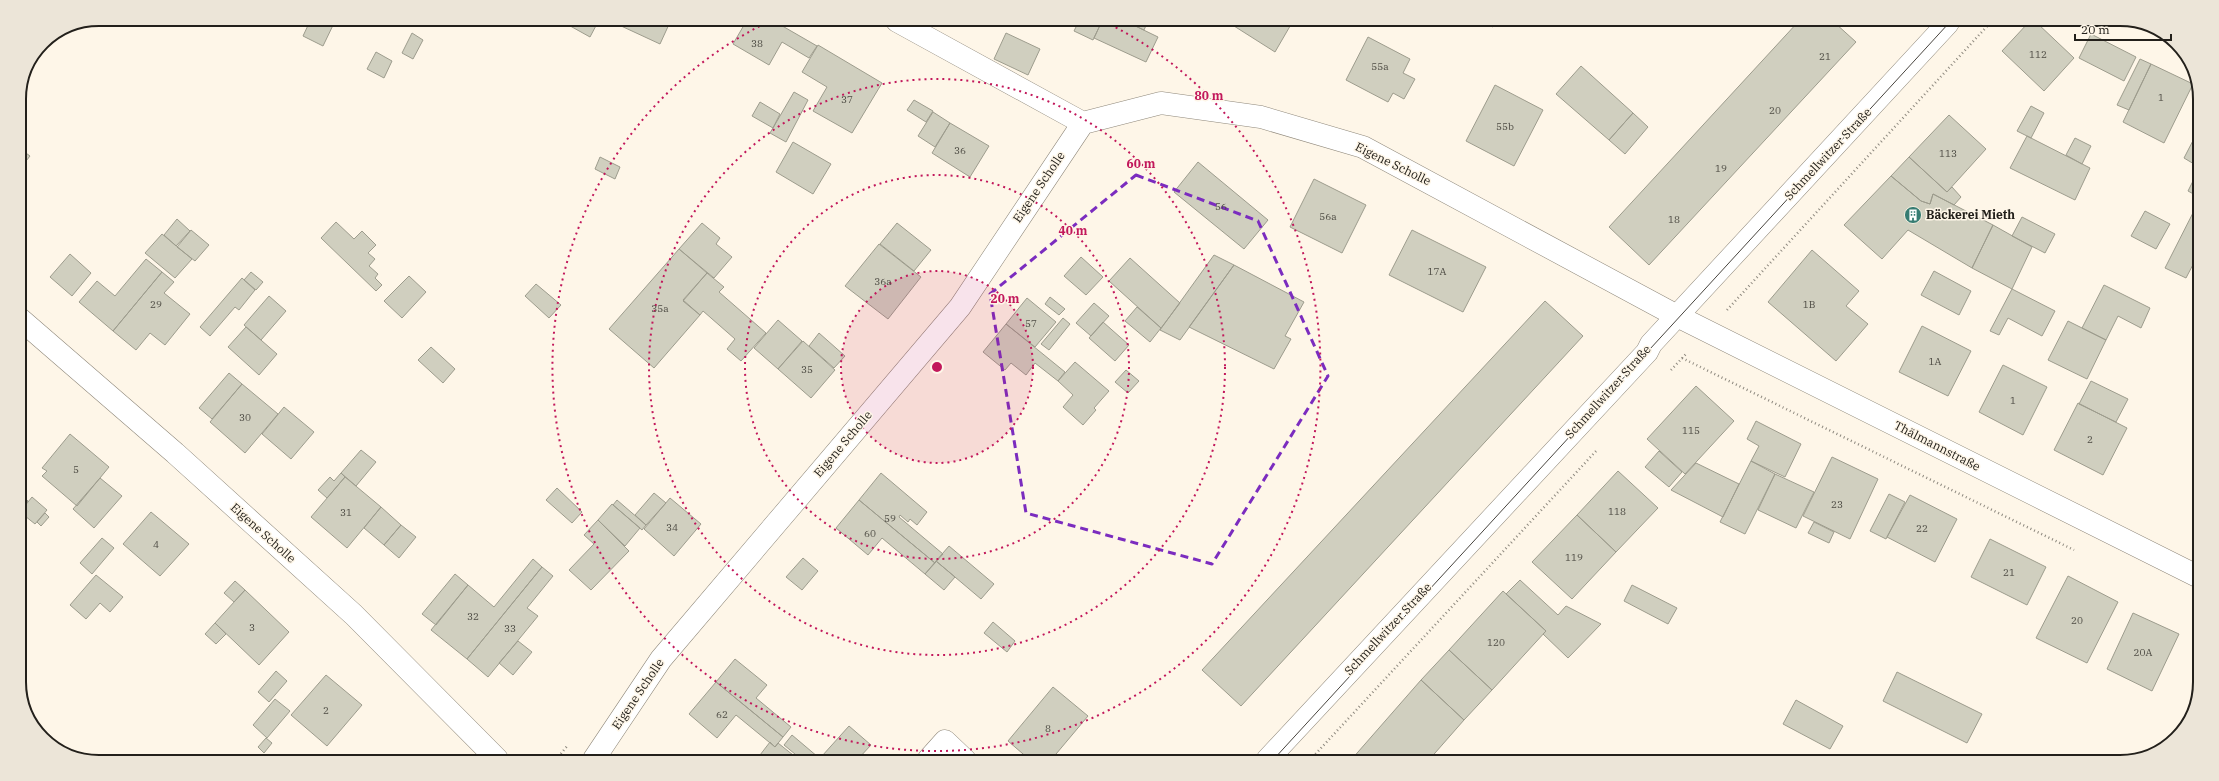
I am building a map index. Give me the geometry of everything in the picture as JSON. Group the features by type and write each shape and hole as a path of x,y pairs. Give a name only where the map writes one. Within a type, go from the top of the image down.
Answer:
{"street":[{"path":"907,26 1083,122"},
{"name":"Schmellwitzer Straße","path":"1272,755 1648,352 1651,344 1945,26"},
{"name":"Eigene Scholle","path":"597,755 661,659 960,307 1083,122 1161,103 1261,117 1363,147 1677,316"},
{"name":"Thälmannstraße","path":"1677,316 2193,574"},
{"name":"Eigene Scholle","path":"26,324 175,453 354,615 493,755"},
{"path":"932,755 945,741 960,755"}],"path":[{"path":"1707,331 1987,26"},
{"path":"1670,371 1682,358 2074,550"},
{"path":"1315,755 1600,446"}],"highlighted area":[{"path":"1136,175 1258,221 1328,376 1212,564 1026,513 990,294"}],"building":[{"path":"308,26 333,26 323,46 303,36"},
{"path":"570,26 596,26 590,37"},
{"path":"621,26 668,26 660,44"},
{"path":"744,26 782,26 817,46 809,58 782,42 769,65 733,44"},
{"path":"1076,26 1100,26 1093,40 1074,31"},
{"path":"1100,26 1135,26 1158,37 1146,62 1094,38"},
{"path":"1136,26 1146,26 1144,30"},
{"path":"1234,26 1290,26 1275,52"},
{"path":"1794,26 1838,26 1856,42 1649,265 1609,227"},
{"path":"2025,26 2040,26 2074,58 2044,91 2002,51"},
{"path":"412,33 423,40 413,59 402,53"},
{"path":"1006,33 1040,49 1028,75 994,59"},
{"path":"2091,34 2136,57 2124,81 2079,58"},
{"path":"1368,37 1410,59 1403,73 1415,79 1404,99 1393,93 1388,102 1346,80"},
{"path":"818,45 882,83 852,133 813,111 827,87 802,72"},
{"path":"376,52 392,61 384,78 367,69"},
{"path":"2140,59 2151,64 2129,110 2117,105"},
{"path":"2151,64 2191,83 2192,86 2164,143 2123,122"},
{"path":"1581,66 1633,113 1609,140 1556,94"},
{"path":"1495,85 1543,110 1514,166 1466,141"},
{"path":"794,92 808,100 786,142 770,133"},
{"path":"914,100 933,111 926,122 907,110"},
{"path":"760,102 780,114 773,128 752,116"},
{"path":"2031,106 2044,113 2031,138 2017,131"},
{"path":"933,112 950,123 935,147 918,136"},
{"path":"1633,113 1648,127 1625,154 1609,140"},
{"path":"1949,115 1986,149 1947,192 1909,157"},
{"path":"950,123 989,146 970,177 932,153"},
{"path":"2027,136 2090,168 2075,200 2010,168"},
{"path":"2075,138 2091,146 2082,164 2066,155"},
{"path":"2193,141 2193,163 2184,158"},
{"path":"793,142 831,164 813,194 776,172"},
{"path":"26,153 30,156 26,161"},
{"path":"600,157 620,167 615,179 595,169"},
{"path":"1909,157 1947,192 1952,187 1961,197 1954,205 1933,194 1930,204 1921,201 1891,176"},
{"path":"1198,162 1268,220 1244,249 1174,192"},
{"name":"Bäckerei Mieth","path":"1891,176 1921,201 1930,204 1933,194 1993,225 1972,268 1908,230 1882,259 1844,225"},
{"path":"1314,179 1366,205 1342,253 1290,227"},
{"path":"2193,181 2193,194 2188,191"},
{"path":"2145,211 2170,224 2156,249 2131,236"},
{"path":"2193,213 2193,265 2186,278 2165,268"},
{"path":"2022,217 2055,234 2045,253 2012,236"},
{"path":"177,219 190,231 176,246 164,235"},
{"path":"336,222 354,239 362,231 376,245 368,253 375,259 369,266 378,274 375,278 382,285 376,291 321,238"},
{"path":"702,223 720,238 716,244 732,257 714,278 679,249"},
{"path":"897,223 931,250 914,271 880,244"},
{"path":"1993,225 2032,247 2012,289 1972,268"},
{"path":"191,230 209,245 195,261 177,247"},
{"path":"1412,230 1486,267 1463,312 1389,275"},
{"path":"162,234 192,259 175,278 145,253"},
{"path":"879,244 921,277 888,319 845,286"},
{"path":"679,249 707,273 683,300 700,315 654,368 609,329"},
{"path":"1812,250 1859,291 1846,306 1868,324 1836,361 1768,302"},
{"path":"70,254 91,273 72,296 50,277"},
{"path":"1214,255 1234,265 1180,340 1160,330"},
{"path":"1081,257 1103,277 1086,295 1064,276"},
{"path":"1130,258 1180,303 1161,328 1109,281"},
{"path":"146,259 162,272 113,331 79,302 97,281 115,296"},
{"path":"1234,265 1304,302 1285,336 1291,339 1274,369 1189,327"},
{"path":"1934,271 1971,291 1959,315 1921,295"},
{"path":"162,272 174,282 164,293 190,314 165,345 150,333 136,350 113,331"},
{"path":"251,272 263,282 256,290 244,280"},
{"path":"707,273 724,287 719,292 766,333 741,361 727,349 735,339 703,311 700,315 683,301"},
{"path":"409,276 426,292 402,318 384,301"},
{"path":"242,278 255,290 239,310 235,307 210,336 200,327"},
{"path":"536,284 561,305 549,318 525,296"},
{"path":"2104,285 2150,308 2141,328 2118,316 2106,340 2082,328"},
{"path":"2012,289 2055,311 2042,336 2008,318 1999,335 1990,331"},
{"path":"269,296 286,311 261,340 244,325"},
{"path":"1050,297 1065,309 1059,315 1045,304"},
{"path":"1027,298 1056,322 1035,347 1006,324"},
{"path":"1545,301 1583,336 1241,706 1202,670"},
{"path":"1094,303 1109,316 1091,336 1076,323"},
{"path":"1137,307 1161,328 1150,342 1125,321"},
{"path":"1063,318 1070,324 1049,350 1041,344"},
{"path":"778,320 802,341 778,369 754,348"},
{"path":"2068,321 2106,340 2087,379 2048,360"},
{"path":"1103,322 1129,345 1115,361 1089,338"},
{"path":"1006,324 1065,372 1058,381 1035,363 1026,375 1011,363 1005,370 983,352"},
{"path":"1922,326 1971,351 1948,396 1899,372"},
{"path":"246,327 277,354 259,375 228,347"},
{"path":"819,333 845,356 834,368 809,346"},
{"path":"803,341 835,370 811,398 778,369"},
{"path":"431,347 455,369 443,383 418,360"},
{"path":"1075,362 1109,391 1094,408 1096,410 1083,425 1063,407 1073,395 1058,381"},
{"path":"2003,365 2047,387 2023,435 1979,412"},
{"path":"1126,370 1139,381 1128,393 1115,382"},
{"path":"229,373 242,384 212,419 199,408"},
{"path":"2091,381 2128,399 2116,422 2079,404"},
{"path":"242,384 278,414 245,453 210,422"},
{"path":"1696,386 1734,421 1685,474 1647,439"},
{"path":"2078,403 2127,428 2103,475 2054,450"},
{"path":"284,407 314,432 291,459 262,434"},
{"path":"1756,421 1801,444 1785,477 1751,461 1759,446 1747,439"},
{"path":"70,434 109,467 77,506 42,476 47,471 42,468"},
{"path":"361,450 376,462 356,486 341,473"},
{"path":"1659,451 1682,472 1669,487 1645,467"},
{"path":"1832,457 1878,479 1850,539 1803,516"},
{"path":"1751,461 1775,474 1745,534 1720,522"},
{"path":"1696,463 1739,484 1723,517 1671,490"},
{"path":"1618,471 1658,508 1616,552 1577,515"},
{"path":"341,473 345,477 327,498 318,490 330,477 334,481"},
{"path":"881,473 927,512 917,525 910,519 908,522 900,515 899,517 943,554 935,563 859,500"},
{"path":"1775,474 1814,492 1796,528 1758,510"},
{"path":"345,477 381,507 347,548 311,517"},
{"path":"100,478 122,496 94,528 73,509"},
{"path":"557,488 582,512 572,523 546,500"},
{"path":"654,493 666,503 646,525 635,515"},
{"path":"1889,494 1905,502 1886,539 1870,531"},
{"path":"1910,495 1957,519 1935,562 1887,537"},
{"path":"32,497 47,510 35,524 26,517 26,504"},
{"path":"670,498 701,524 674,556 644,529"},
{"path":"617,500 646,525 642,530 613,505"},
{"path":"859,500 935,563 925,574 882,538 868,555 836,528"},
{"path":"612,504 640,528 625,546 598,520"},
{"path":"381,507 401,525 384,545 364,528"},
{"path":"151,512 189,544 160,576 123,544"},
{"path":"45,513 49,517 41,526 37,522"},
{"path":"1577,515 1616,552 1572,599 1532,562"},
{"path":"598,520 629,551 591,590 569,570 594,544 584,535"},
{"path":"1814,522 1834,532 1829,543 1808,533"},
{"path":"401,525 416,537 399,558 384,545"},
{"path":"102,538 114,548 92,574 80,563"},
{"path":"1990,539 2046,567 2027,605 1971,577"},
{"path":"949,546 994,584 981,599 936,561"},
{"path":"803,558 818,571 802,590 786,577"},
{"path":"533,559 542,567 467,659 431,630 468,585 494,607"},
{"path":"936,561 955,577 944,590 925,574"},
{"path":"542,567 553,576 527,608 538,616 488,677 467,659"},
{"path":"455,574 468,585 436,625 422,614"},
{"path":"96,575 123,597 110,612 100,603 86,619 70,605"},
{"path":"2068,576 2118,602 2087,663 2036,638"},
{"path":"1520,580 1558,615 1566,606 1601,624 1568,658 1543,634 1546,631 1506,594"},
{"path":"235,581 245,590 234,602 224,593"},
{"path":"1632,585 1677,608 1668,624 1624,601"},
{"path":"245,590 289,632 259,665 215,623"},
{"path":"1503,591 1546,631 1492,690 1449,650"},
{"path":"2133,613 2179,634 2152,691 2107,669"},
{"path":"993,622 1015,641 1007,652 984,633"},
{"path":"215,623 226,634 216,644 205,634"},
{"path":"518,641 532,652 513,675 499,663"},
{"path":"1449,650 1492,690 1464,720 1421,680"},
{"path":"735,659 767,685 756,698 791,727 783,737 716,682"},
{"path":"276,671 287,681 269,702 258,692"},
{"path":"1897,672 1982,714 1967,743 1883,701"},
{"path":"326,675 362,705 327,746 291,715"},
{"path":"1421,680 1464,720 1433,755 1355,755"},
{"path":"716,682 783,737 775,747 736,715 717,738 689,714"},
{"path":"1053,687 1088,716 1055,755 1024,755 1008,741"},
{"path":"275,699 290,711 267,738 253,725"},
{"path":"1796,700 1843,726 1830,749 1783,724"},
{"path":"849,726 871,745 862,755 823,755"},
{"path":"792,735 816,755 796,755 784,745"},
{"path":"266,738 272,743 264,753 258,747"},
{"path":"770,742 775,747 778,743 793,755 760,755"}],"tram line":[{"path":"1278,755 1946,26"}],"place":[{"name":"Bäckerei Mieth","path":"1913,215"}]}
